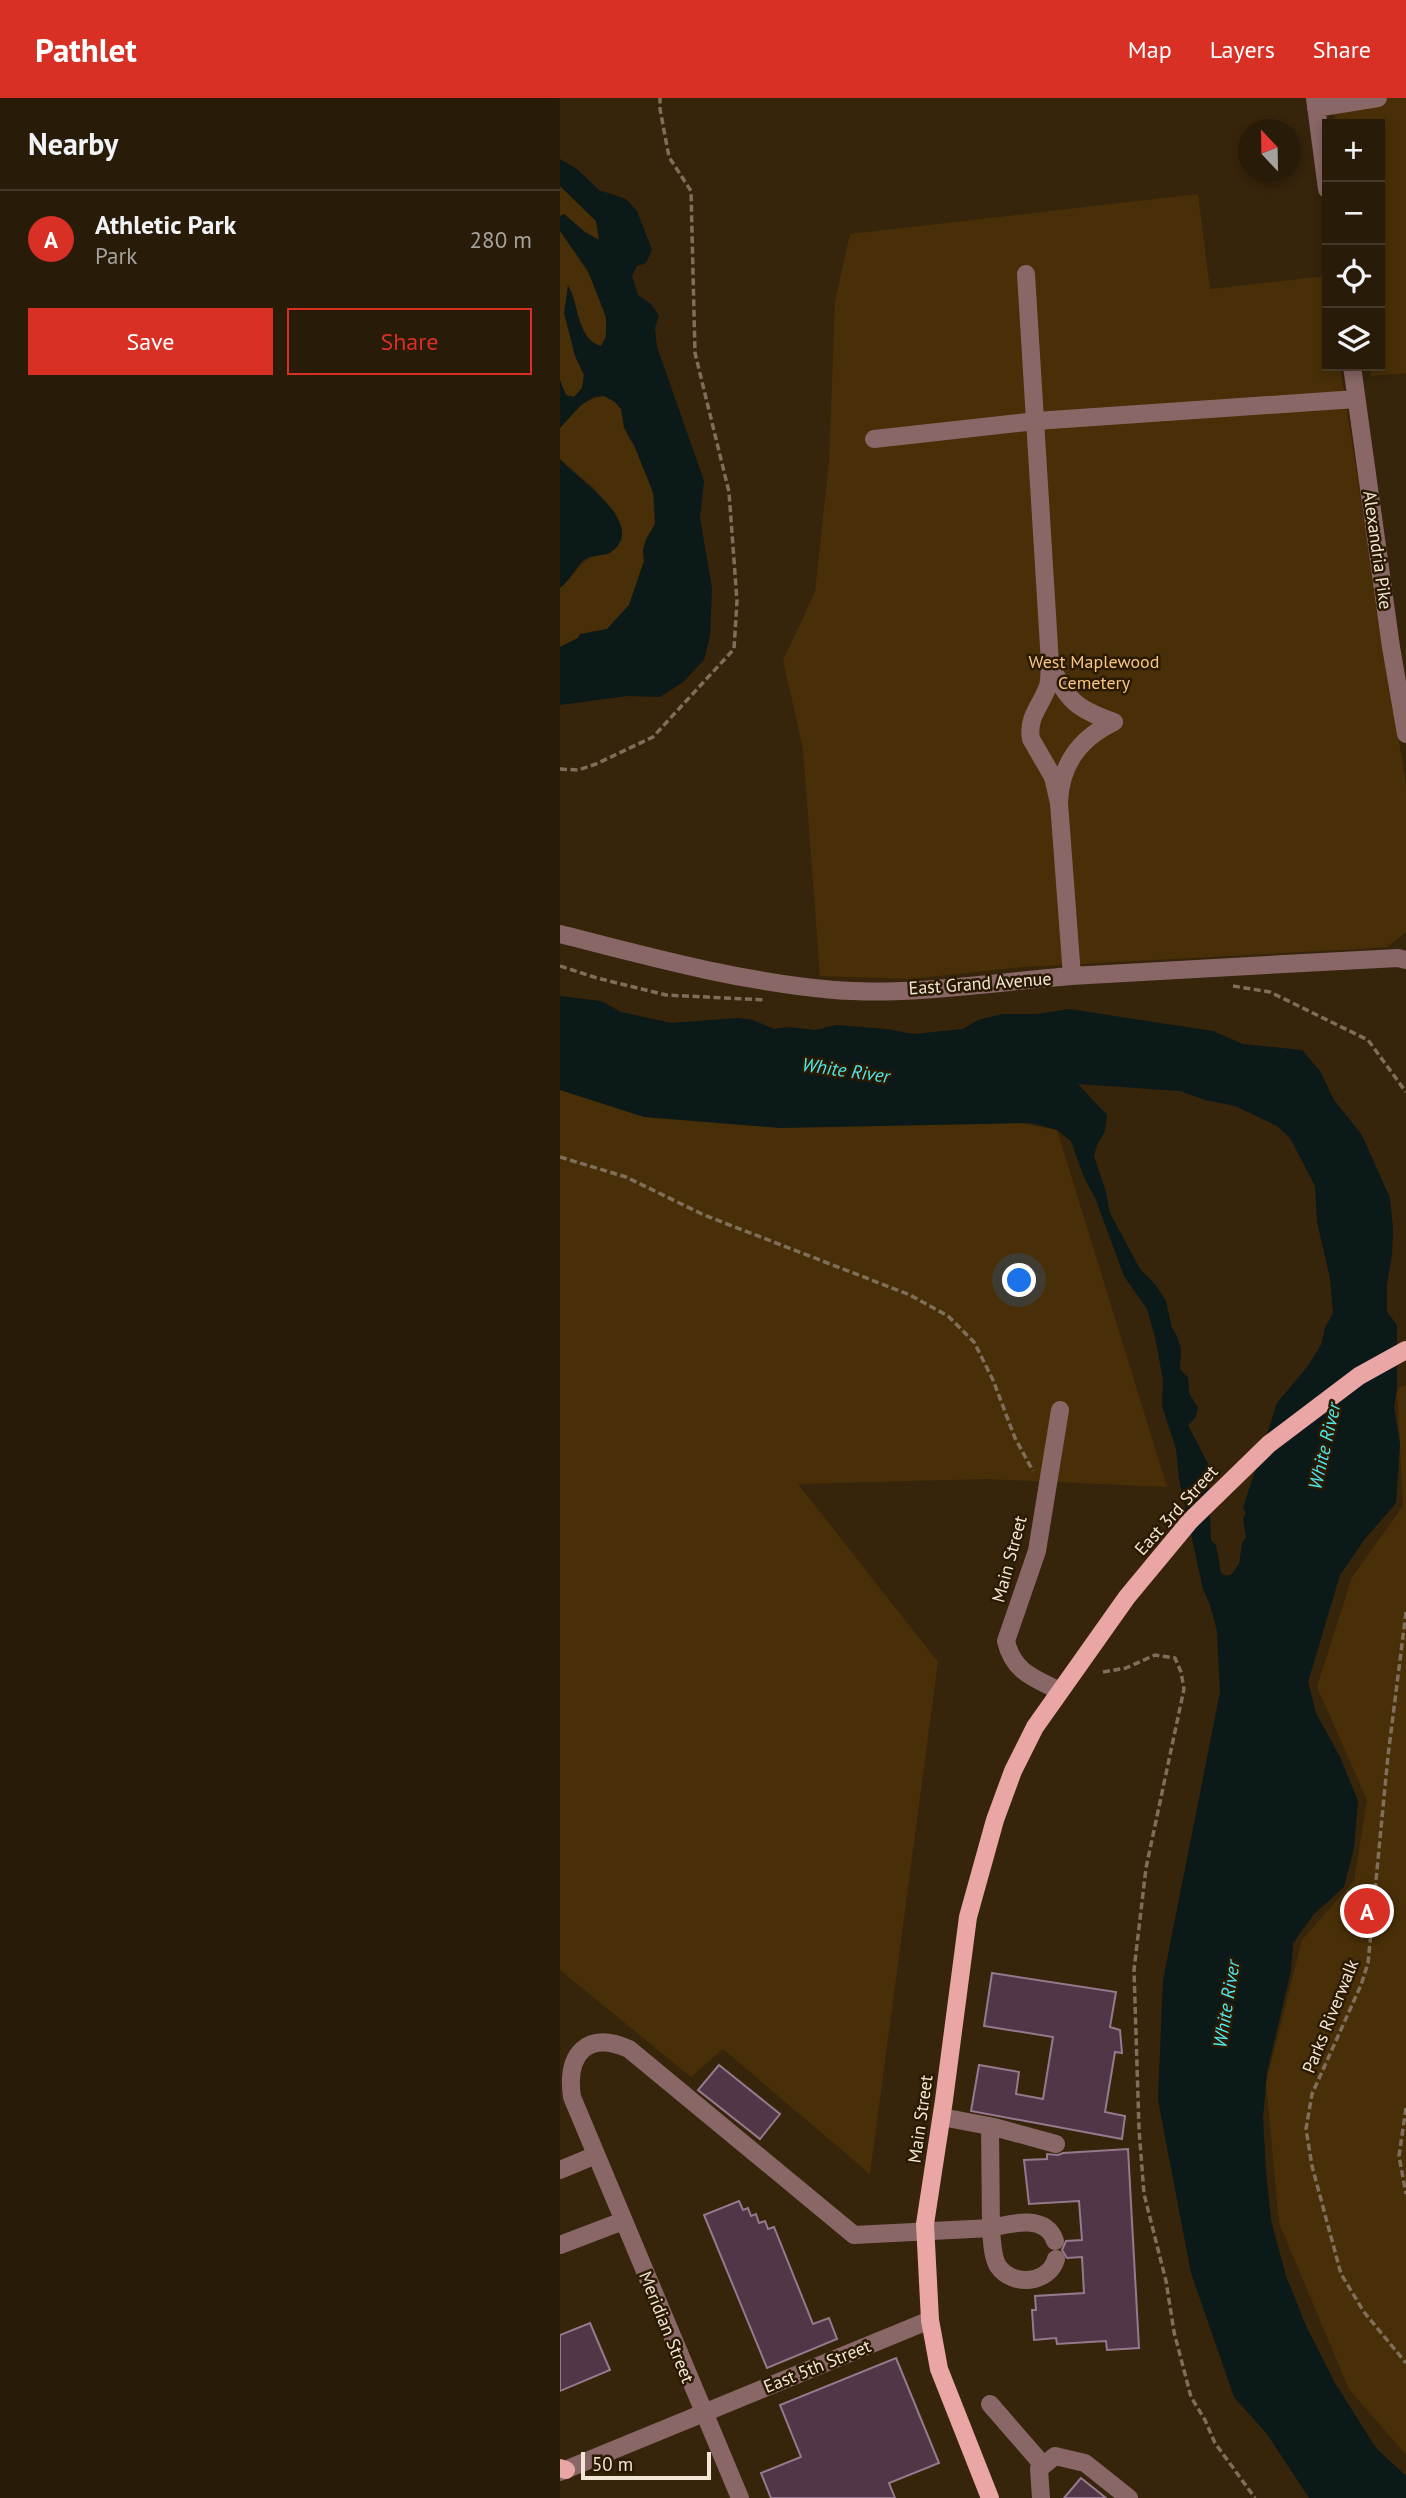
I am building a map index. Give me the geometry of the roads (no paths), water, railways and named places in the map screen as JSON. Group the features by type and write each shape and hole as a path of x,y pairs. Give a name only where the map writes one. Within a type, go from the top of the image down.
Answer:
{"main road":[{"name":"East 3rd Street","path":"1026,1745 1035,1727 1127,1597 1190,1521 1269,1444 1359,1376 1406,1350"},
{"name":"Main Street","path":"990,2498 939,2369 930,2319 925,2231 968,1917 995,1820 1026,1745"}],"street":[{"path":"1326,182 1315,103 1378,98"},
{"path":"1026,274 1050,663 1048,685 1033,715 1030,732 1031,739 1052,778 1059,803"},
{"name":"Alexandria Pike","path":"1353,371 1391,647 1406,734"},
{"path":"873,439 1036,421 1356,399"},
{"path":"1050,663 1062,689 1086,712 1114,722 1096,731 1080,745 1060,784 1059,803 1072,976"},
{"name":"East Grand Avenue","path":"560,934 650,957 756,979 835,990 897,990 1072,976 1398,958 1406,960"},
{"name":"Main Street","path":"1060,1410 1037,1551 1006,1641 1010,1656 1024,1673 1060,1691"},
{"name":"Meridian Street","path":"740,2498 572,2097 572,2067 579,2052 592,2043 612,2042 629,2049 853,2235 991,2228 1012,2223 1042,2225 1048,2228 1055,2241"},
{"path":"942,2118 990,2126 1056,2144"},
{"path":"990,2126 991,2228 997,2264 1007,2276 1018,2279 1041,2277 1049,2272 1056,2259"},
{"path":"560,2170 596,2155"},
{"path":"560,2245 624,2221"},
{"name":"East 5th Street","path":"562,2470 930,2319"},
{"path":"990,2404 1043,2465"},
{"path":"1041,2498 1039,2469 1055,2455 1085,2463 1129,2498"}],"water":[{"path":"560,159 577,169 599,190 626,199 637,211 652,250 646,263 637,266 632,276 638,295 651,304 659,316 655,328 657,347 704,481 700,518 712,588 710,636 704,660 683,682 660,697 627,696 560,705 560,647 578,638 580,634 607,629 629,605 644,561 646,539 655,524 654,495 634,445 624,428 621,409 615,402 604,396 594,397 581,405 560,428 560,380 566,395 574,397 582,388 584,375 575,356 564,313 568,285 587,337 601,346 606,338 606,317 588,271 560,231 560,216 564,214 599,240 596,221 560,186"},
{"path":"560,459 606,502 622,528 621,541 611,552 585,559 560,588"},
{"name":"White River","path":"560,996 601,1001 621,1012 671,1023 738,1018 753,1020 774,1029 789,1027 815,1030 836,1025 914,1034 963,1029 978,1020 1002,1014 1037,1014 1069,1009 1213,1031 1243,1044 1302,1050 1320,1071 1334,1100 1362,1135 1390,1198 1393,1228 1387,1312 1397,1325 1397,1389 1394,1407 1400,1444 1396,1503 1364,1540 1340,1575 1308,1682 1316,1713 1340,1757 1358,1801 1354,1848 1344,1887 1314,1914 1293,1943 1291,1971 1267,2072 1263,2118 1271,2220 1286,2276 1307,2328 1335,2383 1376,2448 1406,2476 1406,2498 1309,2498 1267,2434 1234,2397 1191,2273 1158,2100 1163,1980 1220,1692 1217,1631 1203,1589 1179,1479 1176,1449 1162,1406 1163,1380 1147,1309 1124,1276 1071,1141 1057,1130 1031,1123 780,1128 644,1117 560,1090","holes":["1078,1084 1180,1091 1205,1100 1235,1106 1277,1126 1290,1138 1315,1186 1317,1222 1330,1278 1333,1313 1325,1328 1321,1345 1308,1366 1277,1403 1243,1508 1246,1512 1243,1520 1246,1537 1242,1544 1239,1564 1232,1574 1226,1576 1221,1573 1216,1545 1211,1540 1208,1464 1188,1425 1195,1418 1198,1408 1189,1393 1188,1377 1180,1369 1181,1349 1172,1328 1166,1301 1155,1284 1140,1269 1110,1213 1094,1156 1105,1131 1107,1115"]}],"place":[{"name":"Athletic Park","path":"1367,1911"}],"park label":[{"name":"West Maplewood Cemetery","path":"1094,671"}]}
